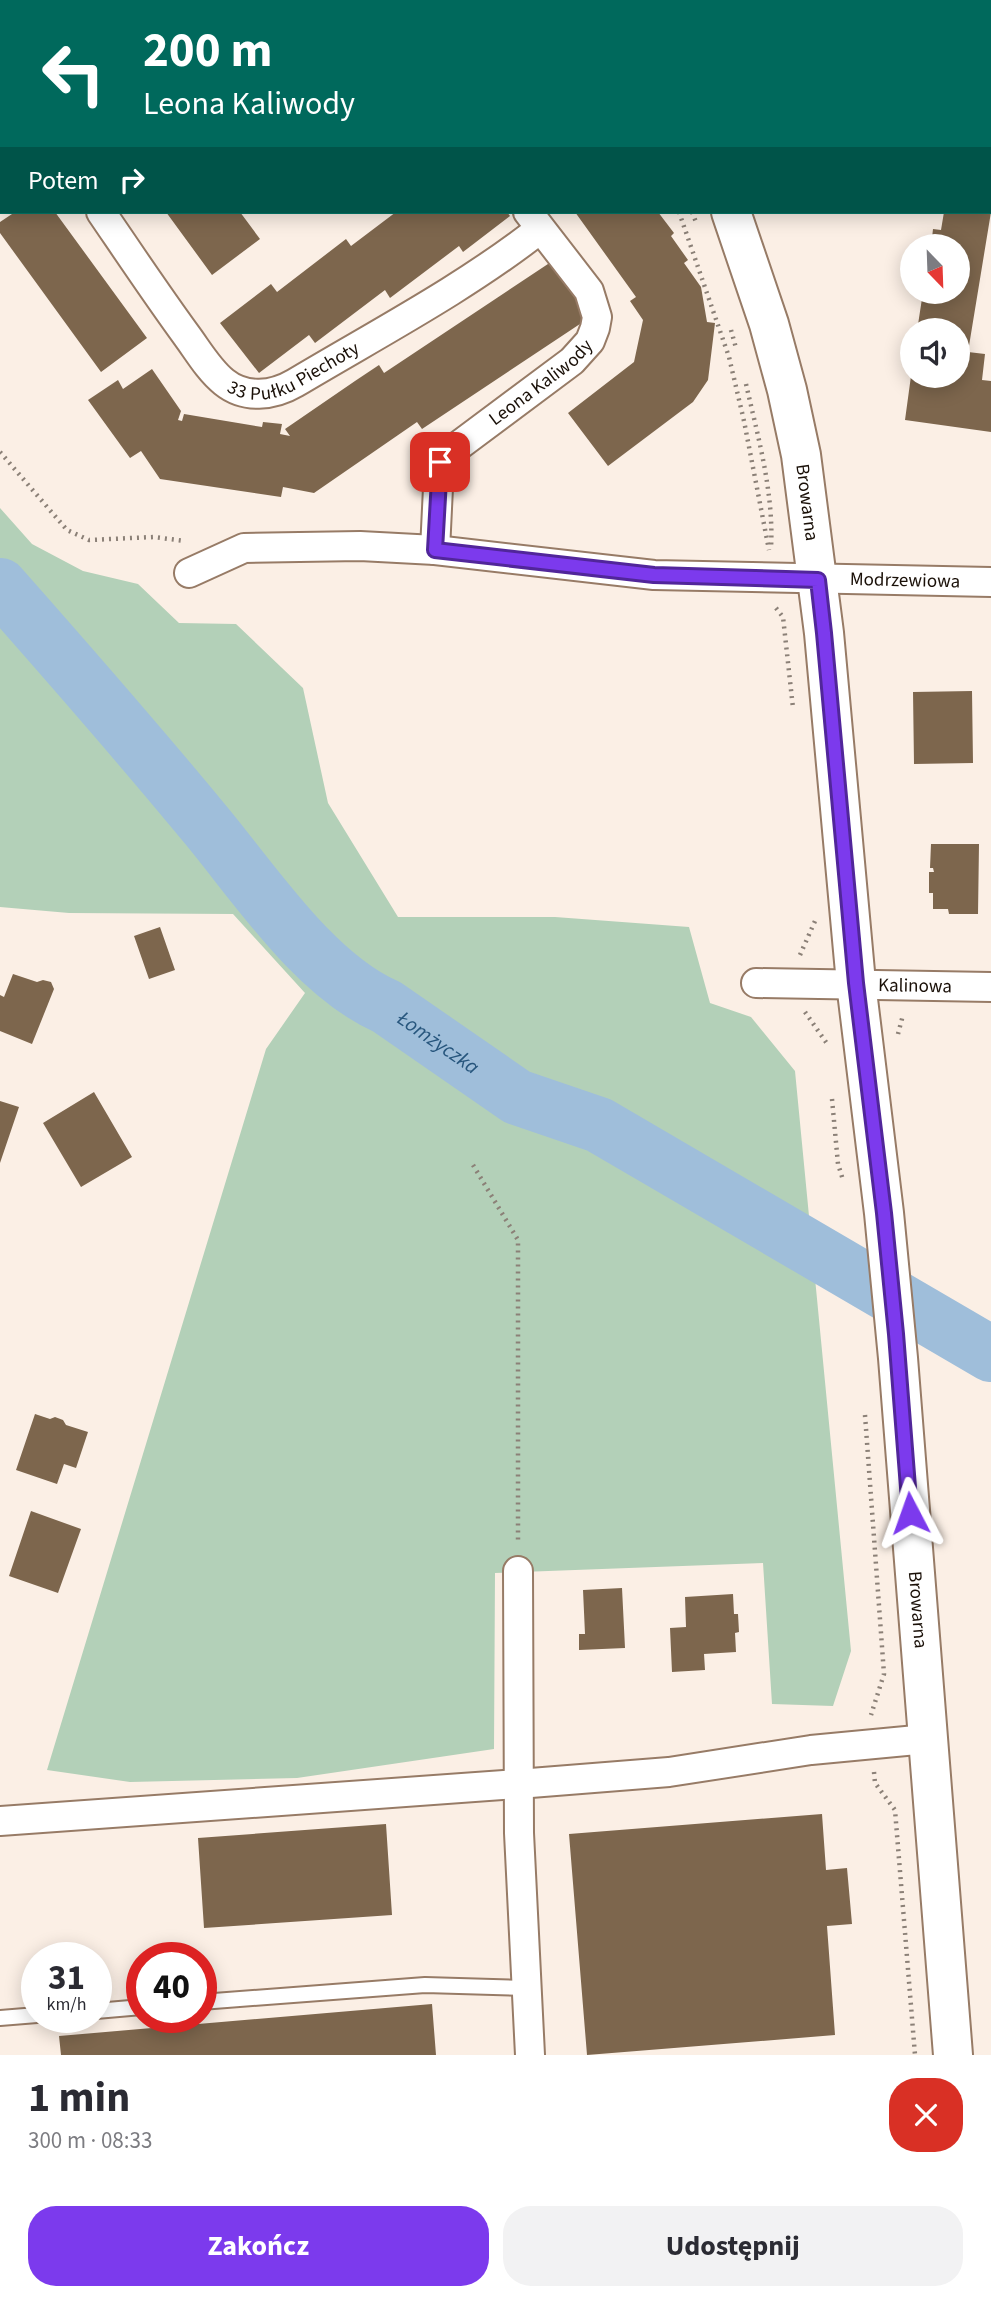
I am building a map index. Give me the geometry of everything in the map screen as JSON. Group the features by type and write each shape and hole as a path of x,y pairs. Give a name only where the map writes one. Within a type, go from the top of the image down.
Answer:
{"street":[{"name":"33 Pułku Piechoty","path":"101,214 215,373 225,384 257,394 271,394 283,390 468,279 512,251 534,220"},
{"name":"Browarna","path":"713,218 769,324 801,455 818,580 856,983 884,1213 898,1358 953,2055"},
{"name":"Leona Kaliwody","path":"435,550 439,467 442,458 572,361 590,341 595,328 597,317 589,291 534,220"},
{"path":"188,573 244,548 360,545 435,550 654,575 771,566 818,580"},
{"name":"Modrzewiowa","path":"818,580 991,582"},
{"name":"Kalinowa","path":"756,982 991,987"},
{"path":"518,1571 518,1784 530,2055"},
{"path":"0,1821 669,1772 811,1750 927,1739"}],"lane":[{"path":"217,2001 425,1985 527,1988"},
{"path":"0,2018 21,2016"}],"path":[{"path":"680,214 729,357 771,566"},
{"path":"731,329 738,354"},
{"path":"745,378 764,465 771,523 773,604 783,617 793,712"},
{"path":"0,452 67,530 89,540 154,537 192,542"},
{"path":"817,917 800,955 802,983 805,1012 828,1045 829,1058"},
{"path":"832,1098 838,1164 846,1190"},
{"path":"473,1165 518,1240 518,1571"},
{"path":"864,1412 884,1674 868,1725 875,1783 895,1810 915,2055"}],"green space":[{"path":"0,508 32,544 83,571 138,584 179,623 236,624 303,688 328,803 398,917 555,917 689,927 710,1003 751,1017 795,1071 851,1651 833,1706 772,1704 763,1563 495,1573 494,1749 297,1778 130,1782 47,1770 266,1049 305,993 233,914 69,913 0,907"}],"building":[{"path":"12,214 56,214 147,338 101,372 0,233 0,222"},
{"path":"167,214 241,214 260,239 212,275"},
{"path":"393,214 510,216 463,252 459,246 390,298 385,290 315,343 309,335 259,373 220,323 271,284 277,292 346,239 351,246"},
{"path":"576,214 660,214 674,233 671,236 688,260 684,263 701,287 707,322 715,323 708,380 693,402 608,466 568,413 634,362 643,320 630,301 636,297"},
{"path":"944,214 991,214 970,340 970,318 919,318 921,304 970,304 970,234 932,234 933,229 941,230"},
{"path":"557,258 595,314 422,429 417,422 314,493 283,487 281,497 160,479 141,451 130,458 88,400 118,380 123,389 152,369 181,411 178,420 182,421 184,414 262,427 263,422 282,424 280,434 290,436 285,429 379,365 384,373"},
{"path":"970,352 985,354 982,380 991,381 991,432 905,420 909,388 970,388"},
{"path":"972,691 973,763 914,764 913,692"},
{"path":"931,844 979,844 978,914 949,914 948,909 933,909 933,893 929,893 929,872 934,872 933,868 930,868"},
{"path":"160,927 175,970 149,979 134,936"},
{"path":"13,974 37,982 51,982 54,989 32,1044 0,1031 0,995 4,997"},
{"path":"94,1092 132,1157 81,1187 43,1123"},
{"path":"0,1101 19,1107 0,1163"},
{"path":"35,1414 50,1419 55,1417 63,1420 66,1425 88,1432 76,1468 64,1464 57,1484 16,1470"},
{"path":"31,1511 81,1529 58,1593 9,1576"},
{"path":"622,1588 625,1648 579,1650 579,1634 585,1634 583,1590"},
{"path":"733,1594 734,1614 738,1614 739,1632 735,1633 736,1652 704,1654 705,1670 672,1672 670,1628 686,1627 685,1597"},
{"path":"822,1814 826,1870 847,1868 852,1924 827,1926 835,2035 587,2055 569,1834"},
{"path":"386,1824 392,1915 204,1928 198,1838"},
{"path":"432,2004 436,2055 61,2055 59,2036 126,2030 126,2033 217,2033 217,2022"}],"waterway":[{"name":"Łomżyczka","path":"0,586 205,824 287,926 335,973 517,1097 599,1125 991,1354"}],"route":[{"path":"440,462 435,550 654,575 818,580 856,983 896,1334 910,1513"}]}
